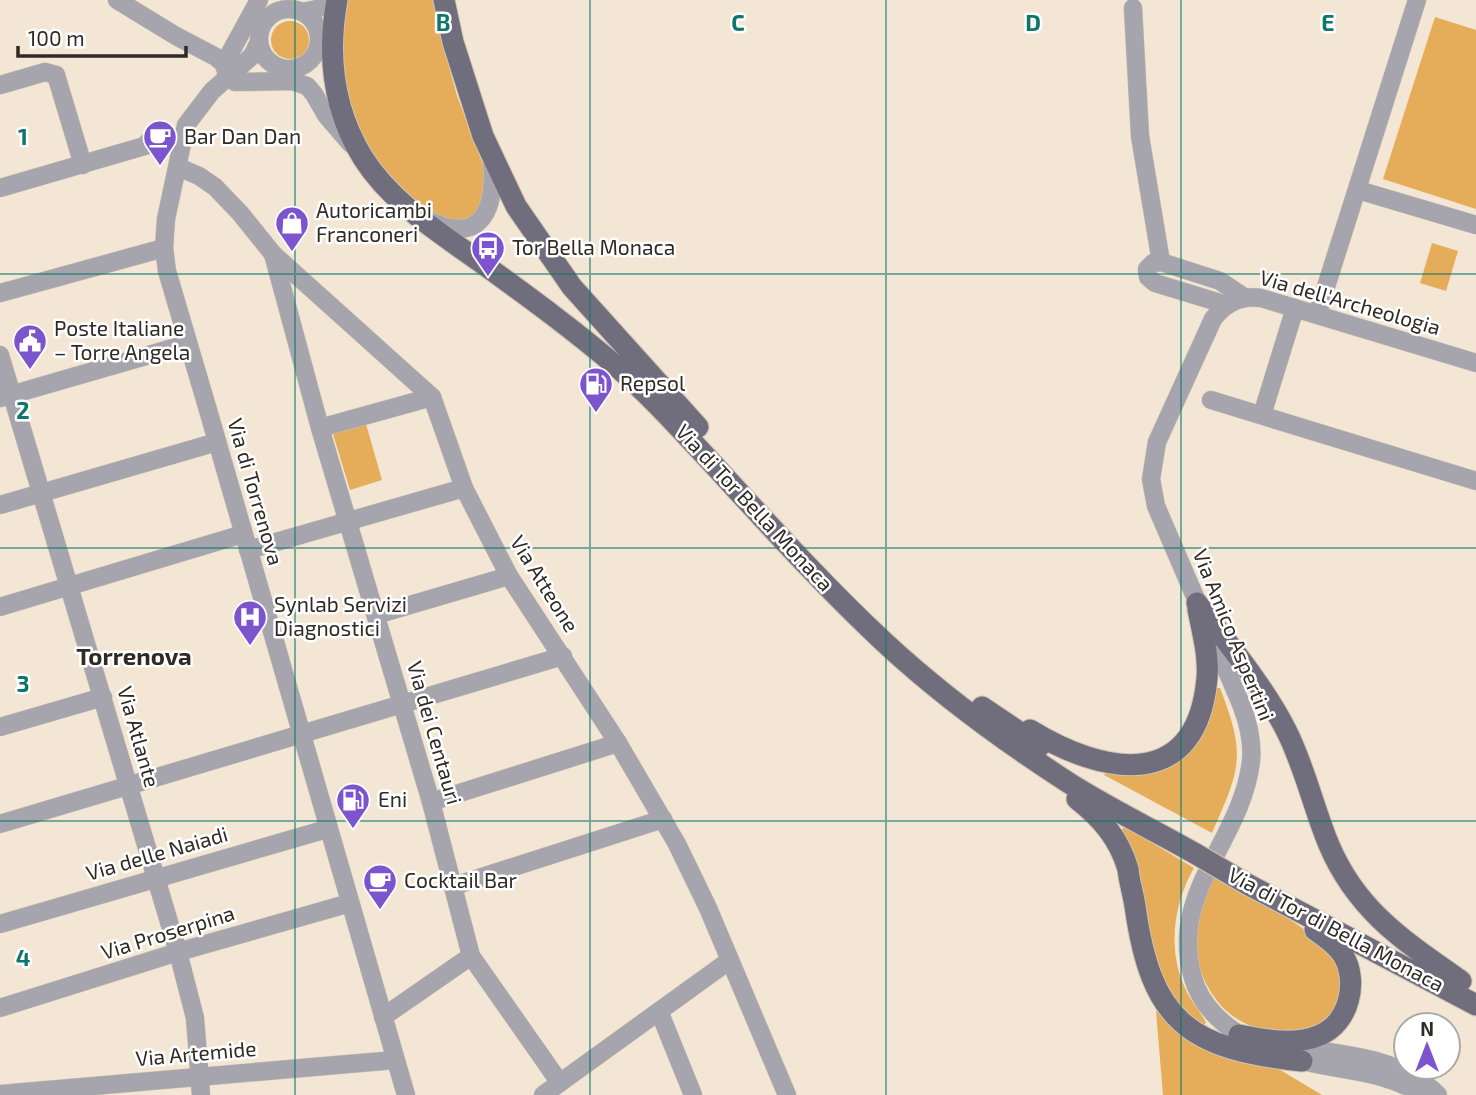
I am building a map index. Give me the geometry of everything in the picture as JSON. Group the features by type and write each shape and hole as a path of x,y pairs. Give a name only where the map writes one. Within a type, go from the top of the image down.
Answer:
{"main road":[{"name":"Via di Tor Bella Monaca","path":"337,0 332,46 335,85 344,118 364,158 389,188 419,216 554,315 614,364 675,423 828,588 953,702 1097,799 1200,849"},
{"name":"Via di Tor Bella Monaca","path":"444,0 459,62 492,158 527,224 580,296 838,579 916,655 980,706 1085,777 1200,849"},
{"path":"980,706 1086,758 1126,766 1159,760 1187,738 1197,722 1204,699 1207,661 1197,603"},
{"path":"1197,603 1264,694 1285,728 1299,757 1330,846 1357,895 1382,921 1468,985"},
{"path":"1049,769 1063,786 1100,817 1124,854 1145,962 1155,988 1169,1010 1188,1027 1220,1044 1261,1056 1302,1061"},
{"name":"Via di Tor di Bella Monaca","path":"1200,849 1251,878 1281,902 1476,1005"},
{"path":"1251,878 1468,985"},
{"path":"1239,1035 1282,1041 1319,1036 1338,1023 1348,1000 1349,972 1342,954 1335,945 1281,902"}],"street":[{"path":"117,0 213,55 228,74 292,81 307,86 333,123 364,158"},
{"path":"228,74 233,48 259,0"},
{"path":"295,7 315,23 319,41 312,58 296,68 282,69 263,55 259,42 261,28 274,7 286,9 295,7 321,7 330,0"},
{"path":"1317,315 1417,0"},
{"path":"1133,8 1140,136 1161,262 1153,263 1147,274 1152,281 1227,306"},
{"name":"Via di Torrenova","path":"259,42 246,62 228,74 219,97 197,128 183,141 168,208 164,248 168,276 187,345 405,1095"},
{"path":"233,48 235,57 246,62"},
{"name":"Via di Torrenova","path":"228,74 272,64"},
{"path":"296,68 313,76 323,86 333,123"},
{"path":"0,85 40,73 53,73 60,82 83,164"},
{"path":"0,188 148,145 148,142 159,138 172,137 183,141"},
{"path":"419,216 449,227 460,228 476,224 486,214 492,200 492,158"},
{"name":"Via Atteone","path":"177,167 199,176 215,187 273,254 432,397 464,488 509,576 563,656 663,819 708,908 787,1095"},
{"path":"1358,190 1476,225"},
{"path":"0,293 164,248"},
{"name":"Via dei Centauri","path":"273,254 320,428 431,802 471,956 560,1083"},
{"name":"Via dell'Archeologia","path":"1161,262 1217,279 1244,297 1261,298 1476,363"},
{"name":"Via Amico Aspertini","path":"1244,297 1227,306 1213,319 1159,435 1151,471 1153,493 1161,520 1244,711 1252,754 1245,789 1193,901 1187,948 1191,969 1200,997 1214,1014 1239,1035 1302,1061 1382,1076 1423,1095"},
{"path":"1262,415 1295,308"},
{"path":"6,396 187,345"},
{"name":"Via Atlante","path":"0,355 6,396 42,493 178,953 195,1018 201,1086"},
{"path":"320,428 432,397"},
{"path":"1211,400 1475,478"},
{"path":"0,505 216,442"},
{"path":"0,607 69,586 246,542 348,522 464,488"},
{"path":"376,615 509,576"},
{"path":"0,824 563,656"},
{"path":"0,727 103,698"},
{"path":"431,802 618,743"},
{"path":"454,886 663,819"},
{"name":"Via delle Naiadi","path":"0,924 327,829"},
{"name":"Via Proserpina","path":"0,1008 350,903"},
{"path":"383,1017 471,956"},
{"path":"543,1095 730,960"},
{"path":"659,1011 693,1095"},
{"name":"Via Amico Aspertini","path":"1239,1035 1273,1044 1383,1063 1418,1078 1438,1095"},
{"name":"Via Artemide","path":"0,1094 201,1086 395,1060"}],"shaded area":[{"path":"344,0 434,0 457,96 486,172 484,210 459,223 419,208 370,154 341,90"},
{"path":"1435,17 1476,30 1476,209 1383,179"},
{"path":"290,21 303,27 309,40 303,53 290,59 277,53 271,40 277,27"},
{"path":"1432,243 1458,251 1446,291 1420,283"},
{"path":"366,424 382,480 350,490 333,434"},
{"path":"1217,688 1220,688 1234,730 1237,761 1229,792 1212,833 1104,775 1106,772 1150,769"},
{"path":"1124,826 1194,868 1177,912 1175,944 1180,975 1206,1023 1203,1025 1179,1007 1155,967 1122,830"},
{"path":"1213,876 1280,913 1334,954 1340,970 1340,995 1330,1014 1319,1023 1289,1032 1273,1031 1242,1022 1220,1005 1201,972 1194,933"},
{"path":"1156,1011 1199,1046 1272,1065 1322,1095 1163,1095"}],"place":[{"name":"Bar Dan Dan","path":"160,167"},
{"name":"Autoricambi Franconeri","path":"292,253"},
{"name":"Tor Bella Monaca","path":"488,278"},
{"name":"Poste Italiane – Torre Angela","path":"30,371"},
{"name":"Repsol","path":"596,414"},
{"name":"Synlab Servizi Diagnostici","path":"250,647"},
{"name":"Eni","path":"353,830"},
{"name":"Cocktail Bar","path":"380,911"}],"district":[{"name":"Torrenova","path":"134,657"}]}
